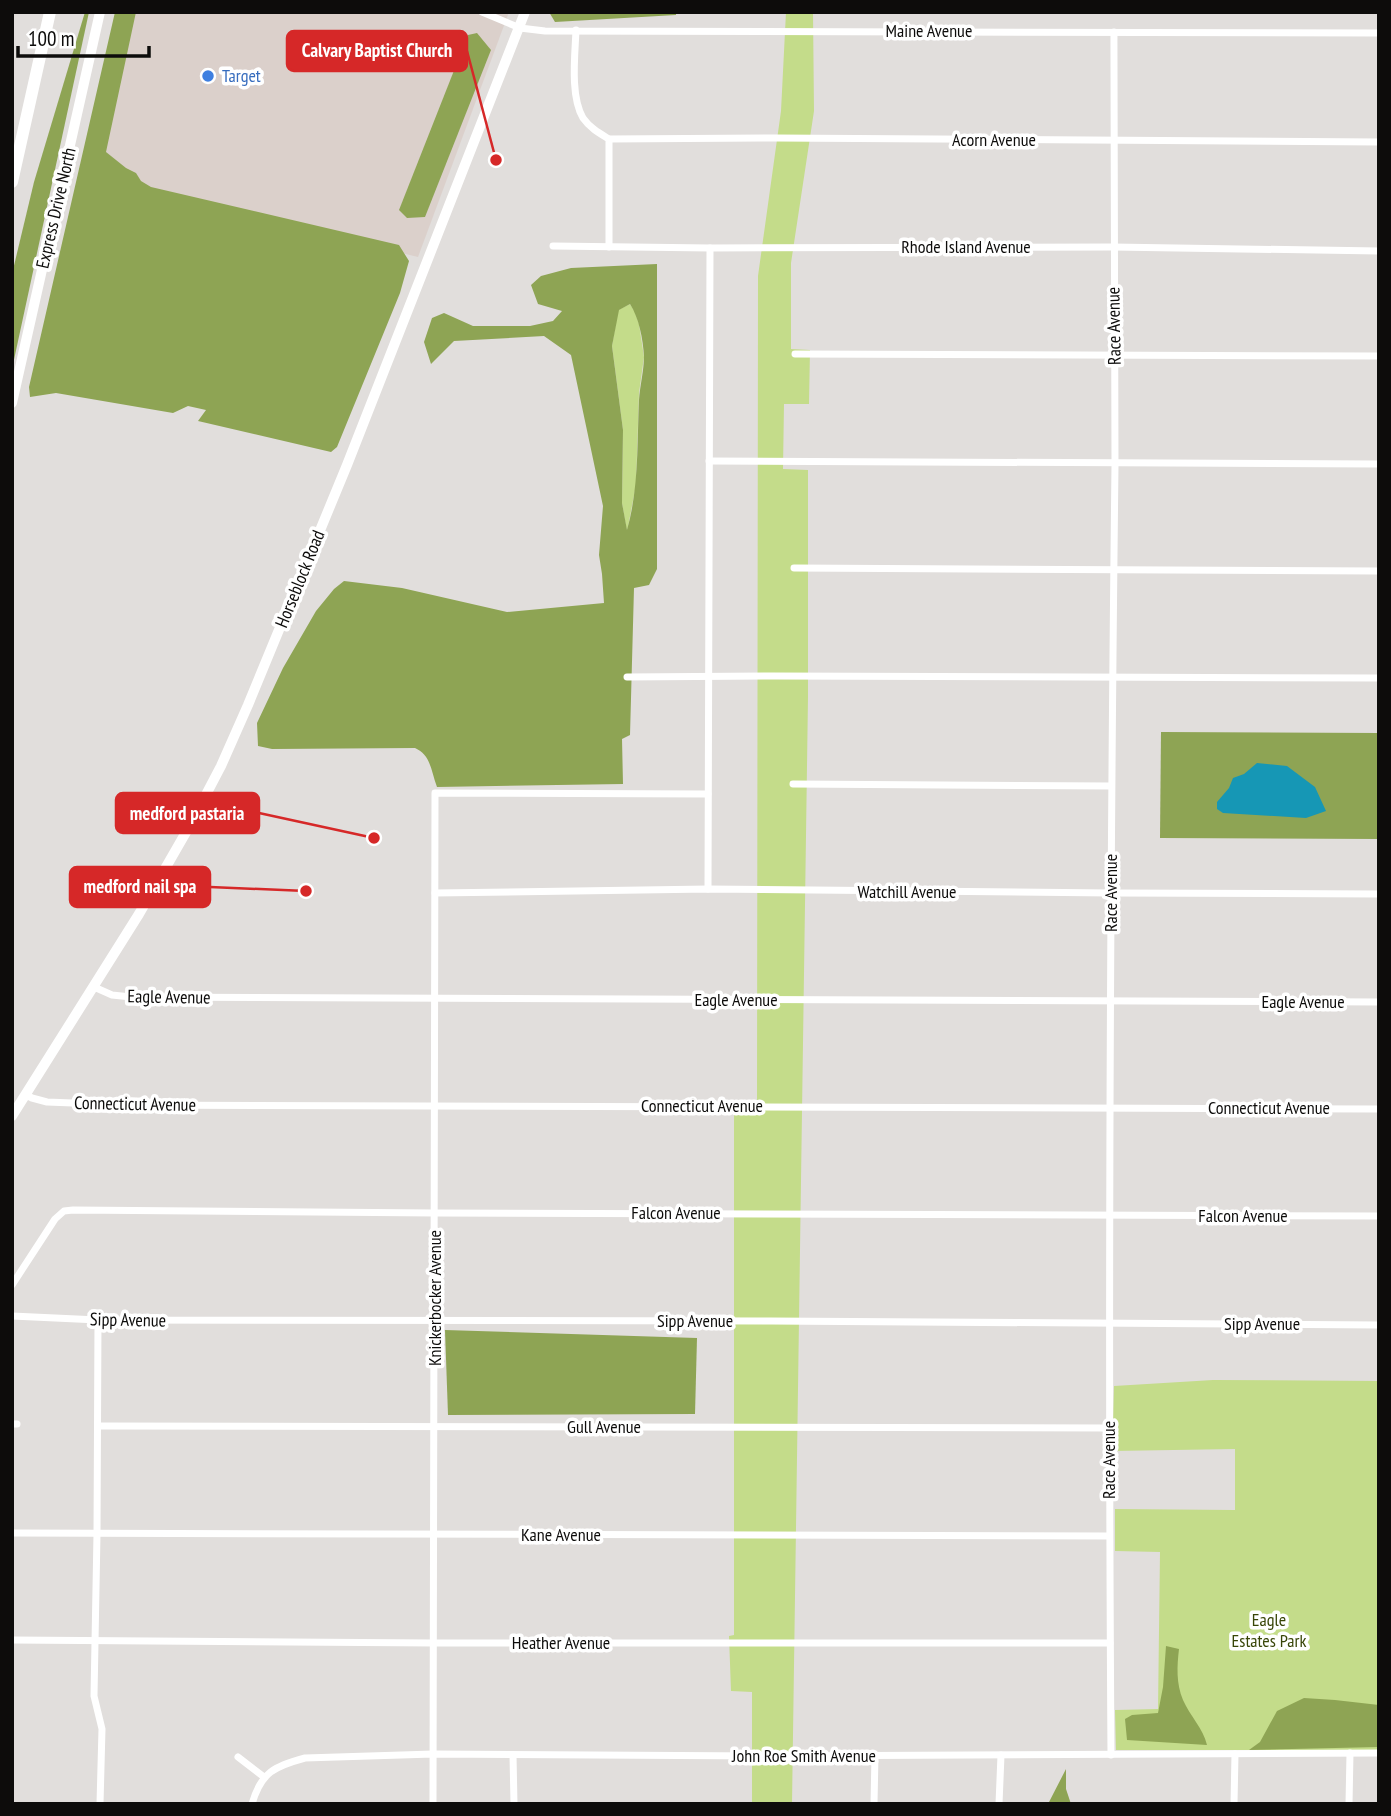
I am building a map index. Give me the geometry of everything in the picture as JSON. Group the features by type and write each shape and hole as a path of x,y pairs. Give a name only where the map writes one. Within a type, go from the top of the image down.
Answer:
{"highway":[{"path":"12,182 50,12"}],"main road":[{"name":"Express Drive North","path":"12,403 100,12"},
{"name":"Horseblock Road","path":"12,1116 139,914 189,827 234,737 352,452 526,12"}],"street":[{"name":"Maine Avenue","path":"482,12 520,28 545,31 1379,33"},
{"path":"576,30 576,99 588,124 609,139 609,247"},
{"name":"Race Avenue","path":"1111,1755 1109,1323 1115,462 1114,32"},
{"name":"Acorn Avenue","path":"609,139 1379,142"},
{"name":"Rhode Island Avenue","path":"553,246 1113,247 1379,251"},
{"path":"708,889 710,248"},
{"path":"795,354 1379,356"},
{"path":"709,461 1379,464"},
{"path":"794,568 1379,571"},
{"path":"627,677 1379,678"},
{"path":"793,784 1111,786"},
{"name":"Knickerbocker Avenue","path":"433,1804 435,793 708,794"},
{"name":"Watchill Avenue","path":"435,893 708,889 1379,894"},
{"name":"Eagle Avenue","path":"94,987 111,995 131,997 1379,1002"},
{"name":"Connecticut Avenue","path":"26,1095 47,1102 124,1105 1379,1109"},
{"name":"Falcon Avenue","path":"12,1285 54,1219 64,1211 73,1210 1379,1216"},
{"name":"Sipp Avenue","path":"12,1316 98,1320 1379,1325"},
{"path":"98,1320 94,1696 102,1729 100,1804"},
{"name":"Gull Avenue","path":"98,1426 1110,1428"},
{"name":"Kane Avenue","path":"12,1533 1109,1536"},
{"name":"Heather Avenue","path":"12,1640 1110,1643"},
{"path":"1349,1804 1350,1753"},
{"name":"John Roe Smith Avenue","path":"264,1777 271,1770 305,1758 433,1754 1379,1753"},
{"path":"1234,1804 1235,1754"},
{"path":"513,1755 514,1804"},
{"path":"874,1804 875,1755"},
{"path":"999,1804 1001,1755"},
{"path":"238,1757 264,1777 253,1804"}],"shaded area":[{"path":"123,12 509,12 418,257 85,176"}],"green space":[{"path":"85,12 89,12 12,369 12,274 34,182"},
{"path":"115,12 136,12 106,152 151,187 399,245 409,261 400,293 337,447 331,452 198,421 206,410 188,406 173,413 56,393 30,397 29,387"},
{"path":"549,12 676,12 676,15 555,22"},
{"path":"786,12 813,12 814,111 791,263 791,349 810,350 809,404 784,404 783,469 808,470 808,697 792,1804 752,1804 752,1692 731,1691 729,1636 734,1635 734,1114 757,1113 758,276 781,111"},
{"path":"477,33 491,50 425,217 407,218 399,210 468,35"},
{"path":"657,264 657,569 649,585 634,588 630,735 622,739 623,784 437,787 427,759 415,748 272,749 258,746 257,723 283,668 316,611 344,581 402,588 507,612 604,603 599,555 603,506 571,355 544,336 454,341 431,364 424,342 432,318 444,313 473,326 530,326 553,321 562,311 538,304 531,285 541,276 571,268","holes":["630,304 640,329 644,356 639,400 636,482 627,530 622,503 623,430 612,346 619,310"]},
{"path":"630,304 639,324 644,357 639,393 636,485 627,532 622,503 623,430 612,346 618,310"},
{"path":"1161,732 1379,733 1379,839 1160,838"},
{"path":"445,1330 697,1338 695,1414 448,1415"},
{"name":"Eagle Estates Park","path":"1213,1380 1379,1381 1379,1750 1116,1750 1115,1710 1158,1709 1160,1552 1115,1551 1115,1509 1235,1510 1235,1449 1112,1451 1114,1386"},
{"path":"1166,1646 1179,1649 1178,1674 1181,1694 1207,1745 1127,1740 1125,1719 1132,1715 1158,1713"},
{"path":"1304,1698 1379,1705 1379,1747 1249,1750 1260,1742 1277,1711"},
{"path":"1066,1769 1066,1789 1071,1804 1048,1804"}],"water":[{"path":"1257,763 1287,766 1315,787 1326,811 1306,818 1223,813 1217,809 1217,802 1229,788 1233,778 1244,774"}],"place":[{"name":"Target","path":"208,76"},
{"name":"Calvary Baptist Church","path":"496,160"},
{"name":"medford pastaria","path":"374,838"},
{"name":"medford nail spa","path":"306,891"}]}
